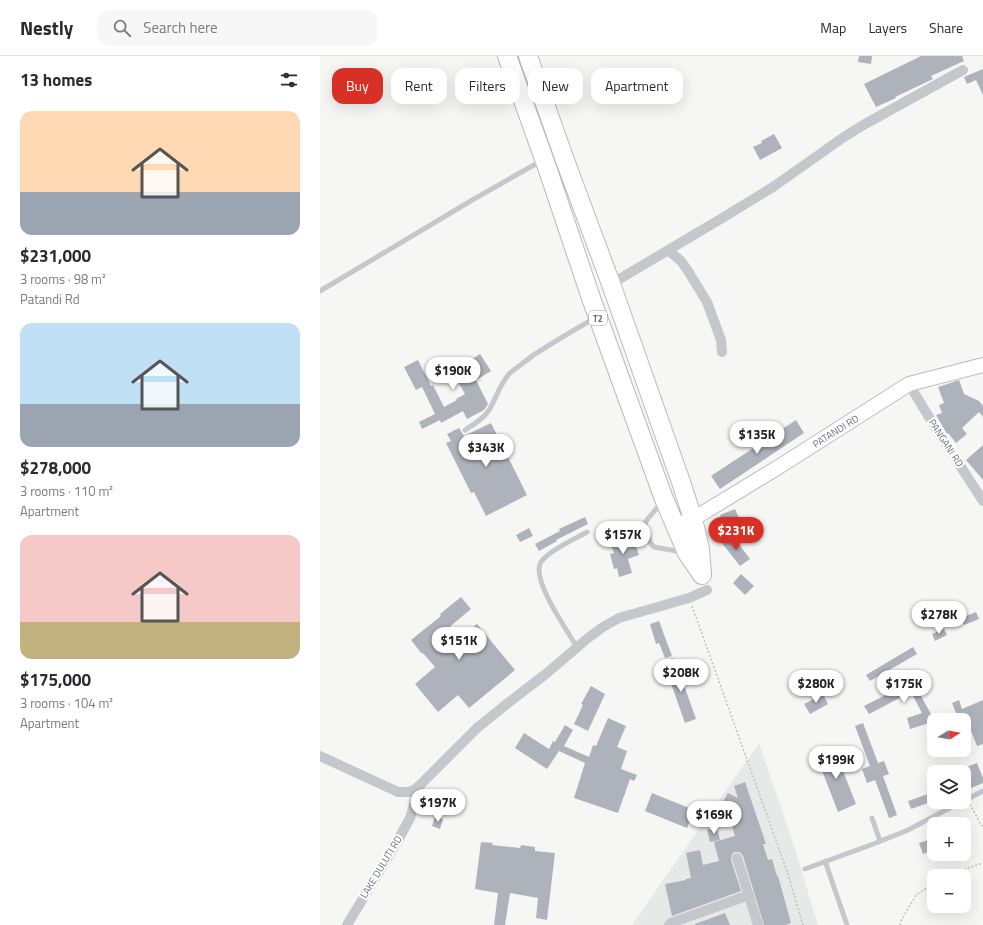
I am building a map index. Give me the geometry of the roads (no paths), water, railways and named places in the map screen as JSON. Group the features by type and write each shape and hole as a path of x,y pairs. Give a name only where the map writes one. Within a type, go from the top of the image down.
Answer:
{"highway":[{"name":"T2","path":"507,56 664,499 686,553 702,575 700,549 693,519 611,284 545,104"},
{"name":"T2","path":"528,56 532,68"},
{"path":"528,112 545,104"},
{"path":"546,165 566,163"}],"street":[{"path":"611,284 773,187 865,124 963,70"},
{"path":"668,250 681,261 688,270 707,302 721,340 722,352"},
{"name":"PATANDI RD","path":"675,526 693,519 777,468 909,384 983,365"},
{"name":"PANGANI RD","path":"909,384 983,501"},
{"path":"320,756 398,792 409,792 414,790 424,782 477,728 598,631 619,618 689,598 707,590"},
{"name":"LAKE DULUTI RD","path":"347,925 410,818 424,782"},
{"path":"737,858 758,925"},
{"path":"669,925 749,895"}],"lane":[{"path":"320,291 474,199 546,165"},
{"path":"466,430 487,413 502,383 516,367 598,316"},
{"path":"664,499 646,521 645,526 650,542 654,547 686,553"},
{"path":"577,647 551,604 541,584 539,570 540,564 544,559 558,548 587,532"},
{"path":"971,797 983,791"},
{"path":"805,869 908,830 949,809"},
{"path":"872,818 880,841"},
{"path":"825,862 847,925"}]}
